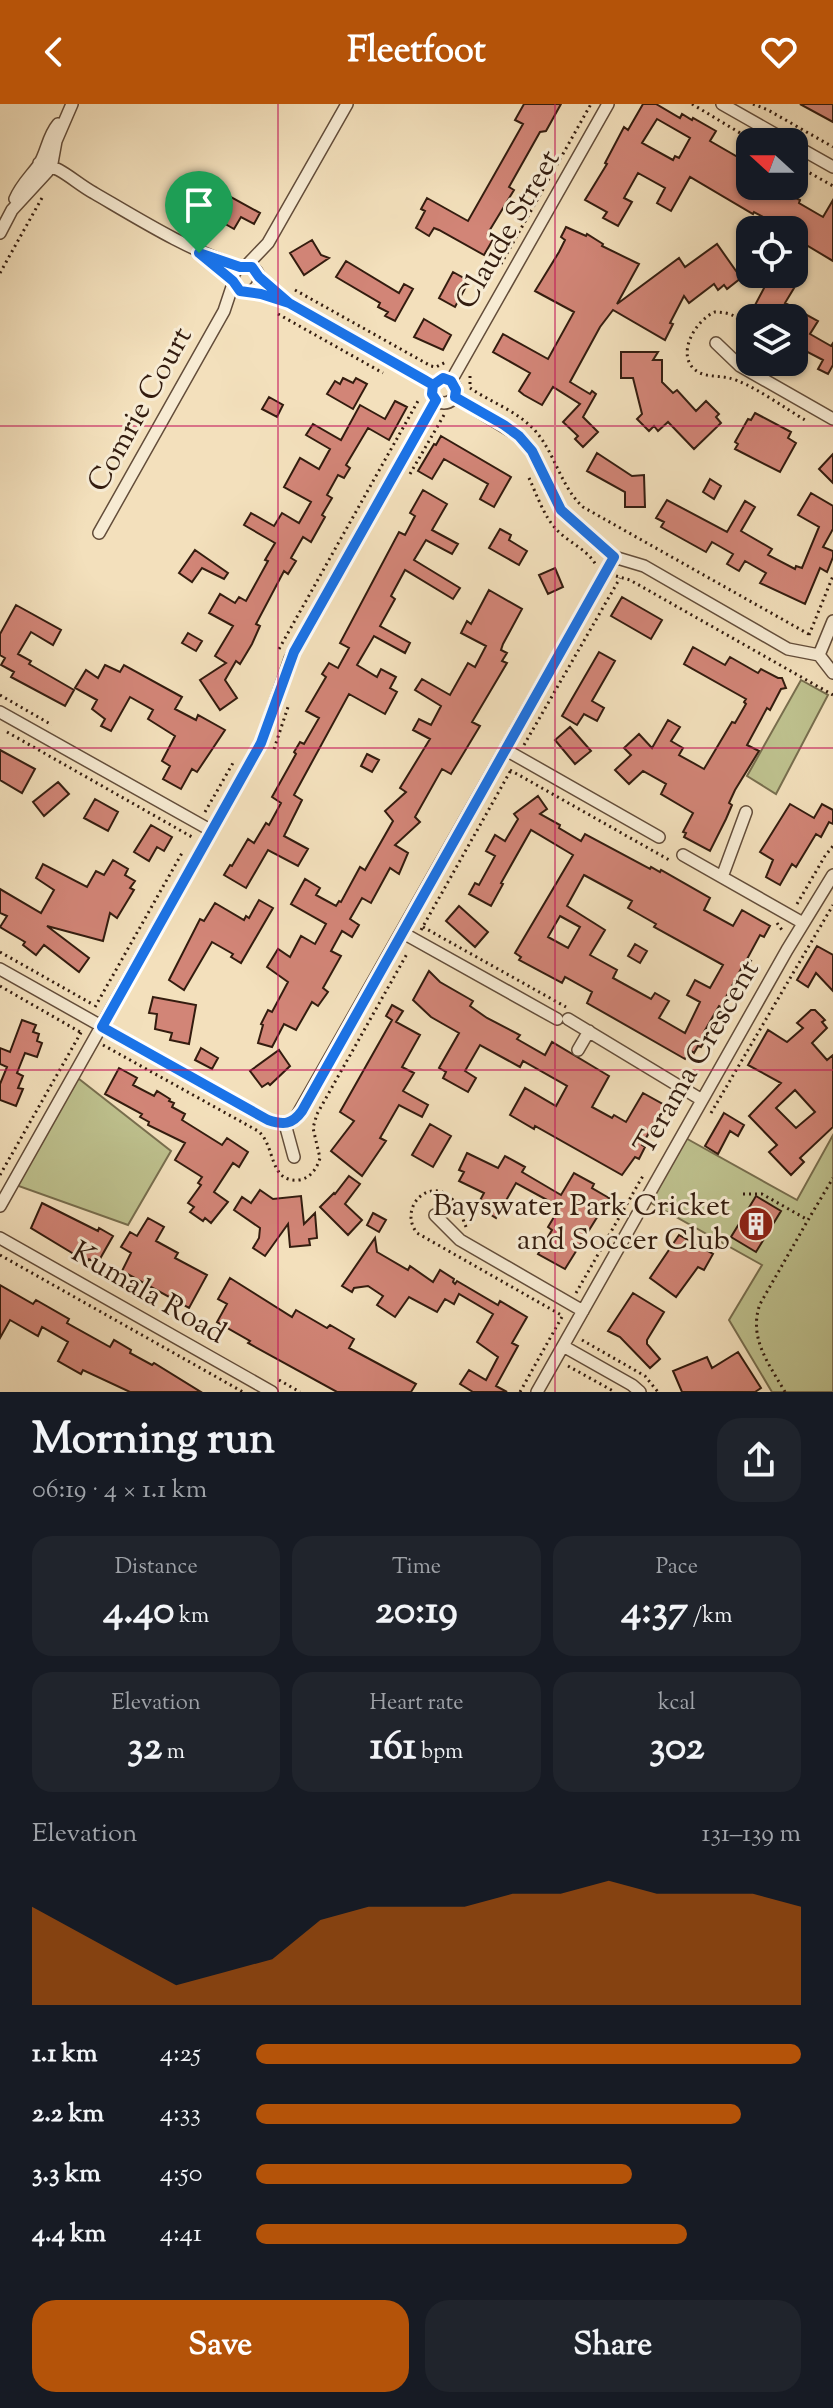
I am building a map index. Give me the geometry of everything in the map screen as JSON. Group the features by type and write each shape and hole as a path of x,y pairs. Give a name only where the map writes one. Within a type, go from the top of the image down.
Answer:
{"street":[{"path":"240,287 257,285 268,243 347,104"},
{"name":"Claude Street","path":"451,381 608,104"},
{"path":"722,104 765,128"},
{"path":"46,167 48,137 69,110"},
{"path":"808,152 833,167"},
{"path":"46,167 199,253 240,287 289,303 433,385"},
{"path":"0,232 21,185 46,167"},
{"path":"240,287 234,273 268,243"},
{"path":"199,253 252,267 289,303"},
{"name":"Comrie Court","path":"99,533 240,287"},
{"path":"716,343 740,366 833,419"},
{"path":"443,378 451,381 456,390 455,397 446,403 436,400 432,394 433,385 443,378"},
{"path":"455,397 519,436 532,451 561,510 614,557 644,566 788,649 819,655 833,673"},
{"path":"0,1206 265,735 290,659 436,400"},
{"path":"0,969 268,1120 285,1124 295,1119 614,557"},
{"path":"819,655 833,621"},
{"path":"0,712 212,831"},
{"path":"506,750 659,837"},
{"path":"722,877 746,812"},
{"path":"680,859 722,877 803,923"},
{"name":"Terama Crescent","path":"537,1392 833,875"},
{"path":"403,933 589,1031 702,1100"},
{"path":"578,1050 589,1031"},
{"path":"285,1124 294,1157"},
{"path":"435,1215 460,1240 583,1311"},
{"name":"Kumala Road","path":"0,1238 272,1392"},
{"path":"563,1346 640,1392"}],"path":[{"path":"497,271 591,104"},
{"path":"692,104 736,131"},
{"path":"753,104 833,147"},
{"path":"808,172 833,186"},
{"path":"0,273 49,186"},
{"path":"286,285 433,367 445,362"},
{"path":"269,309 389,376"},
{"path":"470,376 470,388 521,418 537,433 569,492 583,507 811,635 833,576"},
{"path":"417,393 418,401"},
{"path":"444,415 455,413"},
{"path":"529,476 551,523 564,537 591,556 594,564"},
{"path":"524,744 620,578 630,580 833,695"},
{"path":"0,728 192,837"},
{"path":"565,1020 570,1009 423,927 510,770 680,859"},
{"path":"795,907 833,846"},
{"path":"0,952 96,1006 184,850"},
{"path":"705,1124 833,905"},
{"path":"773,919 782,930"},
{"path":"106,1047 258,1131 268,1142 277,1171 287,1178 302,1179 312,1174 320,1158 313,1128 317,1114 408,952"},
{"path":"0,986 81,1032 0,1175"},
{"path":"577,1291 647,1169"},
{"path":"785,1392 757,1341 755,1317 833,1178"},
{"path":"743,1194 762,1194 808,1220"},
{"path":"0,1255 243,1392"},
{"path":"520,1392 563,1316"},
{"path":"568,1366 615,1392"}],"green space":[{"path":"801,680 828,695 776,794 747,776"},
{"path":"74,1075 171,1151 128,1225 13,1184"},
{"path":"833,1135 833,1392 772,1392 729,1320 762,1265 646,1200 682,1136 797,1200"}],"building":[{"path":"524,104 561,104 546,131 540,132 509,187 514,190 488,233 495,236 484,255 434,228 429,236 416,228 425,211 421,209 427,198 468,221 523,124 515,120"},
{"path":"643,104 656,104 680,118 682,114 716,131 710,141 736,156 736,200 800,200 799,203 823,217 833,200 833,261 808,246 808,216 753,214 690,177 671,211 657,203 665,188 638,173 624,198 632,202 618,226 603,218 607,212 585,200 607,164 624,127 628,130","holes":["657,119 690,138 679,158 675,156 673,160 642,143"]},
{"path":"800,104 833,104 833,122"},
{"path":"193,180 260,213 254,224 241,217 234,229 206,213 204,217 192,210 194,204 187,201 191,194 186,192"},
{"path":"566,227 587,234 602,246 639,264 617,304 679,258 685,267 717,244 736,271 736,282 727,289 724,285 718,290 714,284 689,303 684,296 665,340 613,310 600,327 570,382 590,394 592,391 596,394 583,417 598,432 583,447 575,439 578,436 563,422 580,404 553,387 542,405 524,395 519,391 530,373 493,352 503,334 548,359 574,312 535,291 565,240 561,237"},
{"path":"312,240 321,255 329,258 304,275 290,253"},
{"path":"346,261 399,293 404,284 413,289 395,321 385,316 388,312 378,307 380,303 336,277"},
{"path":"453,272 469,281 455,307 439,298"},
{"path":"764,288 794,288 787,304 756,304"},
{"path":"808,316 818,321 810,334 831,346 833,343 833,365 828,374 818,369 823,360 808,352"},
{"path":"424,319 451,335 443,350 414,337"},
{"path":"621,352 658,352 653,360 662,360 662,382 673,393 677,390 696,411 706,401 719,414 716,417 721,423 694,449 668,422 658,431 654,426 649,431 637,419 642,414 633,378 621,378"},
{"path":"343,378 353,383 356,378 367,384 353,409 327,394 335,381 340,384"},
{"path":"269,397 283,405 277,417 262,409"},
{"path":"395,401 407,407 389,440 368,428 346,465 350,468 344,478 338,475 327,495 332,498 322,515 325,517 311,542 303,537 291,558 296,561 288,574 284,571 256,624 260,626 252,644 240,664 236,661 225,680 237,698 220,710 200,680 226,663 215,656 233,626 209,613 220,594 235,603 239,597 246,601 275,543 244,525 251,513 274,526 282,513 299,523 311,502 284,487 300,458 319,469 330,449 306,435 313,424 341,440 360,405 385,419"},
{"path":"755,413 791,432 788,438 796,443 780,472 735,449 738,444 735,442"},
{"path":"441,436 511,477 494,507 480,499 488,484 444,459 432,479 418,471"},
{"path":"597,453 632,476 644,475 645,507 625,507 625,492 587,471"},
{"path":"833,454 833,483 819,469"},
{"path":"710,479 721,486 714,499 703,492"},
{"path":"423,490 447,504 432,530 458,544 452,554 426,540 414,560 460,588 453,599 405,570 391,596 395,599 380,626 410,643 405,653 374,636 357,665 377,677 381,669 396,677 390,688 397,692 385,714 349,694 294,795 302,800 284,836 308,849 298,866 268,850 246,888 224,875 248,839 254,843 266,823 269,825 281,803 272,797 296,754 294,752 300,742 304,744 319,718 306,711 326,677 322,674 329,663 338,668 349,648 340,643 399,532 405,535 415,516 410,513"},
{"path":"811,493 833,506 833,529 823,547 833,551 833,557 827,572 820,568 805,604 760,583 766,573 745,561 739,571 727,564 733,554 712,542 706,552 661,527 664,522 656,518 667,500 727,532 745,501 755,507 741,531 772,549 768,555 795,569 796,566 802,568 819,527 798,515"},
{"path":"500,529 511,535 509,540 527,551 519,565 489,548"},
{"path":"195,550 228,573 224,579 202,568 192,582 179,573"},
{"path":"555,568 563,587 548,594 539,575"},
{"path":"489,590 522,609 501,650 507,653 502,661 507,663 472,722 480,726 451,774 442,769 415,817 420,822 395,845 408,853 399,874 390,868 371,903 362,898 350,919 359,925 352,937 342,931 331,951 341,956 323,988 328,992 318,1006 312,1002 296,1030 284,1024 272,1047 258,1043 261,1024 268,1010 272,1012 288,982 267,967 278,949 290,957 301,936 315,944 326,924 291,904 305,879 320,888 316,895 336,906 360,867 365,870 393,821 385,811 406,792 400,788 430,739 413,730 419,719 431,725 441,706 415,690 422,679 450,695 468,663 475,667 486,646 461,633 467,621 471,624"},
{"path":"622,597 662,620 651,639 611,616"},
{"path":"16,605 61,630 53,645 31,632 18,654 31,661 29,664 74,690 65,706 11,677 14,672 1,665 5,658 0,655 0,634"},
{"path":"188,633 202,641 196,651 182,643"},
{"path":"693,647 725,665 730,657 758,673 761,669 782,678 786,688 781,689 770,710 767,708 747,745 759,751 735,790 729,803 732,805 710,851 684,837 686,833 683,832 693,813 661,794 666,784 643,771 629,784 615,770 631,755 624,748 639,734 652,748 668,720 680,727 671,741 683,748 679,755 704,769 732,722 735,723 746,699 684,664"},
{"path":"599,652 615,661 592,701 604,708 597,721 584,714 577,725 562,716"},
{"path":"105,665 120,672 124,665 182,697 175,709 196,720 198,715 225,730 197,772 192,769 181,789 163,779 170,766 162,761 175,736 148,719 153,710 130,697 111,731 101,726 105,719 92,709 97,700 75,688 86,670 98,678"},
{"path":"570,727 591,751 575,764 555,740"},
{"path":"0,750 35,769 22,793 0,780"},
{"path":"367,754 379,760 372,772 361,766"},
{"path":"58,782 69,794 44,816 33,802"},
{"path":"538,796 547,809 540,814 560,825 559,828 581,841 585,834 650,869 661,870 710,898 704,910 733,926 742,910 770,926 764,937 760,935 747,959 751,961 745,972 741,969 723,1008 719,1006 704,1032 708,1035 694,1053 690,1050 685,1059 587,1003 592,992 565,977 562,983 519,960 521,957 515,953 573,855 531,830 491,906 469,894 475,883 479,885 495,856 486,851 495,835 505,841 518,819 514,814","holes":["584,875 632,901 628,908 656,924 654,927 723,965 710,988 695,980 687,995 700,1002 685,1033 659,1018 669,1001 655,993 651,999 613,978 617,970 590,955 605,930 567,906","560,916 580,927 568,948 548,937"]},
{"path":"95,799 118,812 108,831 84,818"},
{"path":"790,804 814,818 822,804 833,810 833,824 829,822 821,837 816,834 796,867 792,864 780,885 766,877 773,860 760,852"},
{"path":"151,825 172,837 164,851 157,847 149,861 134,852"},
{"path":"113,860 128,869 125,875 135,881 130,888 134,890 117,918 110,913 103,941 47,926 89,958 79,972 44,945 36,955 23,945 25,942 0,927 7,916 0,913 0,889 41,913 54,890 36,878 43,864 87,887 96,871 104,875"},
{"path":"259,900 273,908 241,963 231,957 233,954 212,942 184,990 169,980 200,919 204,921 215,903 244,920 246,916 249,918"},
{"path":"459,906 488,932 475,947 446,921"},
{"path":"635,944 647,951 640,963 628,956"},
{"path":"817,946 833,955 833,991 816,973 808,987 797,980"},
{"path":"429,971 440,982 473,1001 470,1006 487,1018 520,1035 517,1039 545,1055 552,1042 609,1076 592,1107 626,1122 643,1093 668,1107 661,1119 658,1117 642,1145 645,1147 639,1159 635,1157 622,1175 510,1115 525,1088 556,1106 567,1086 523,1061 520,1067 480,1045 465,1071 476,1078 468,1092 443,1078 446,1072 439,1068 459,1033 431,1017 413,1000"},
{"path":"153,997 196,1005 189,1044 170,1040 172,1033 155,1029 157,1014 149,1013"},
{"path":"392,1005 403,1011 396,1022 420,1035 402,1067 414,1073 403,1091 428,1105 422,1117 399,1105 380,1138 386,1141 362,1176 331,1151 354,1121 340,1112 392,1020 386,1016"},
{"path":"811,1010 825,1020 822,1022 827,1028 812,1043 827,1060 833,1055 833,1127 800,1158 804,1162 791,1175 769,1152 777,1145 749,1116 781,1083 748,1065 768,1030 787,1042 803,1028 797,1023","holes":["795,1090 815,1112 796,1128 776,1108"]},
{"path":"22,1020 36,1025 33,1032 39,1034 37,1041 42,1043 37,1057 25,1053 17,1073 23,1076 18,1088 23,1089 16,1106 0,1100 0,1084 7,1067 0,1064 0,1048 10,1052"},
{"path":"201,1048 218,1058 212,1069 195,1060"},
{"path":"279,1050 290,1066 270,1085 268,1083 262,1087 250,1071"},
{"path":"119,1068 137,1078 133,1085 154,1096 157,1091 170,1099 174,1103 172,1107 185,1114 182,1120 222,1145 227,1138 248,1152 239,1167 233,1163 214,1192 228,1202 211,1223 190,1212 194,1207 188,1203 201,1185 198,1183 202,1177 175,1160 185,1143 148,1125 149,1122 140,1117 142,1114 105,1094"},
{"path":"724,1113 744,1125 738,1136 730,1131 718,1154 705,1146"},
{"path":"430,1124 451,1136 433,1167 412,1155"},
{"path":"467,1153 498,1168 505,1156 525,1167 522,1172 561,1195 574,1173 594,1184 592,1188 609,1198 565,1269 538,1254 552,1230 548,1227 560,1207 516,1183 496,1218 477,1206 484,1193 459,1181 464,1172 459,1170"},
{"path":"349,1176 360,1184 345,1204 362,1220 348,1235 320,1207"},
{"path":"260,1190 273,1199 301,1196 304,1224 315,1213 317,1238 309,1239 310,1245 290,1247 288,1224 265,1256 253,1248 260,1228 234,1210 242,1197 251,1203"},
{"name":"Bayswater Park Cricket and Soccer Club","path":"756,1196 781,1211 756,1252 731,1237"},
{"path":"42,1203 113,1236 97,1264 89,1259 87,1262 31,1228"},
{"path":"373,1213 386,1220 379,1232 367,1225"},
{"path":"148,1218 164,1227 156,1241 178,1253 175,1258 207,1275 189,1308 122,1271 131,1253 121,1247 130,1232 137,1236"},
{"path":"679,1235 713,1254 704,1270 698,1267 676,1297 650,1278"},
{"path":"375,1238 377,1252 408,1270 410,1266 433,1282 440,1270 454,1279 455,1284 457,1281 498,1305 500,1301 527,1317 512,1343 518,1346 496,1386 507,1392 473,1392 460,1384 469,1370 486,1380 498,1357 477,1342 493,1314 459,1294 454,1304 445,1299 437,1312 409,1297 395,1317 377,1305 383,1296 368,1286 354,1288 352,1292 342,1286"},
{"path":"230,1278 292,1317 296,1310 327,1328 330,1325 354,1339 349,1348 416,1384 411,1392 337,1392 248,1343 250,1341 217,1322 227,1304 218,1299"},
{"path":"0,1285 33,1304 36,1300 69,1319 67,1323 110,1347 114,1340 131,1350 130,1353 152,1365 154,1363 201,1392 130,1392 83,1370 81,1374 58,1361 68,1342 42,1327 38,1336 10,1320 0,1338"},
{"path":"633,1293 664,1312 647,1340 660,1359 650,1368 620,1337 608,1331"},
{"path":"738,1352 761,1388 755,1392 682,1392 673,1371 707,1357 712,1368"}],"place":[{"name":"Bayswater Park Cricket and Soccer Club","path":"756,1224"}],"route":[{"path":"199,253 233,281 240,291 251,291 289,303 433,385 432,394 436,400 294,652 261,743 102,1027 268,1120 285,1124 302,1111 614,557 561,510 532,451 519,436 455,397 456,390 451,381 443,378 433,385 423,379 289,303 252,267 240,267 199,253"}]}
